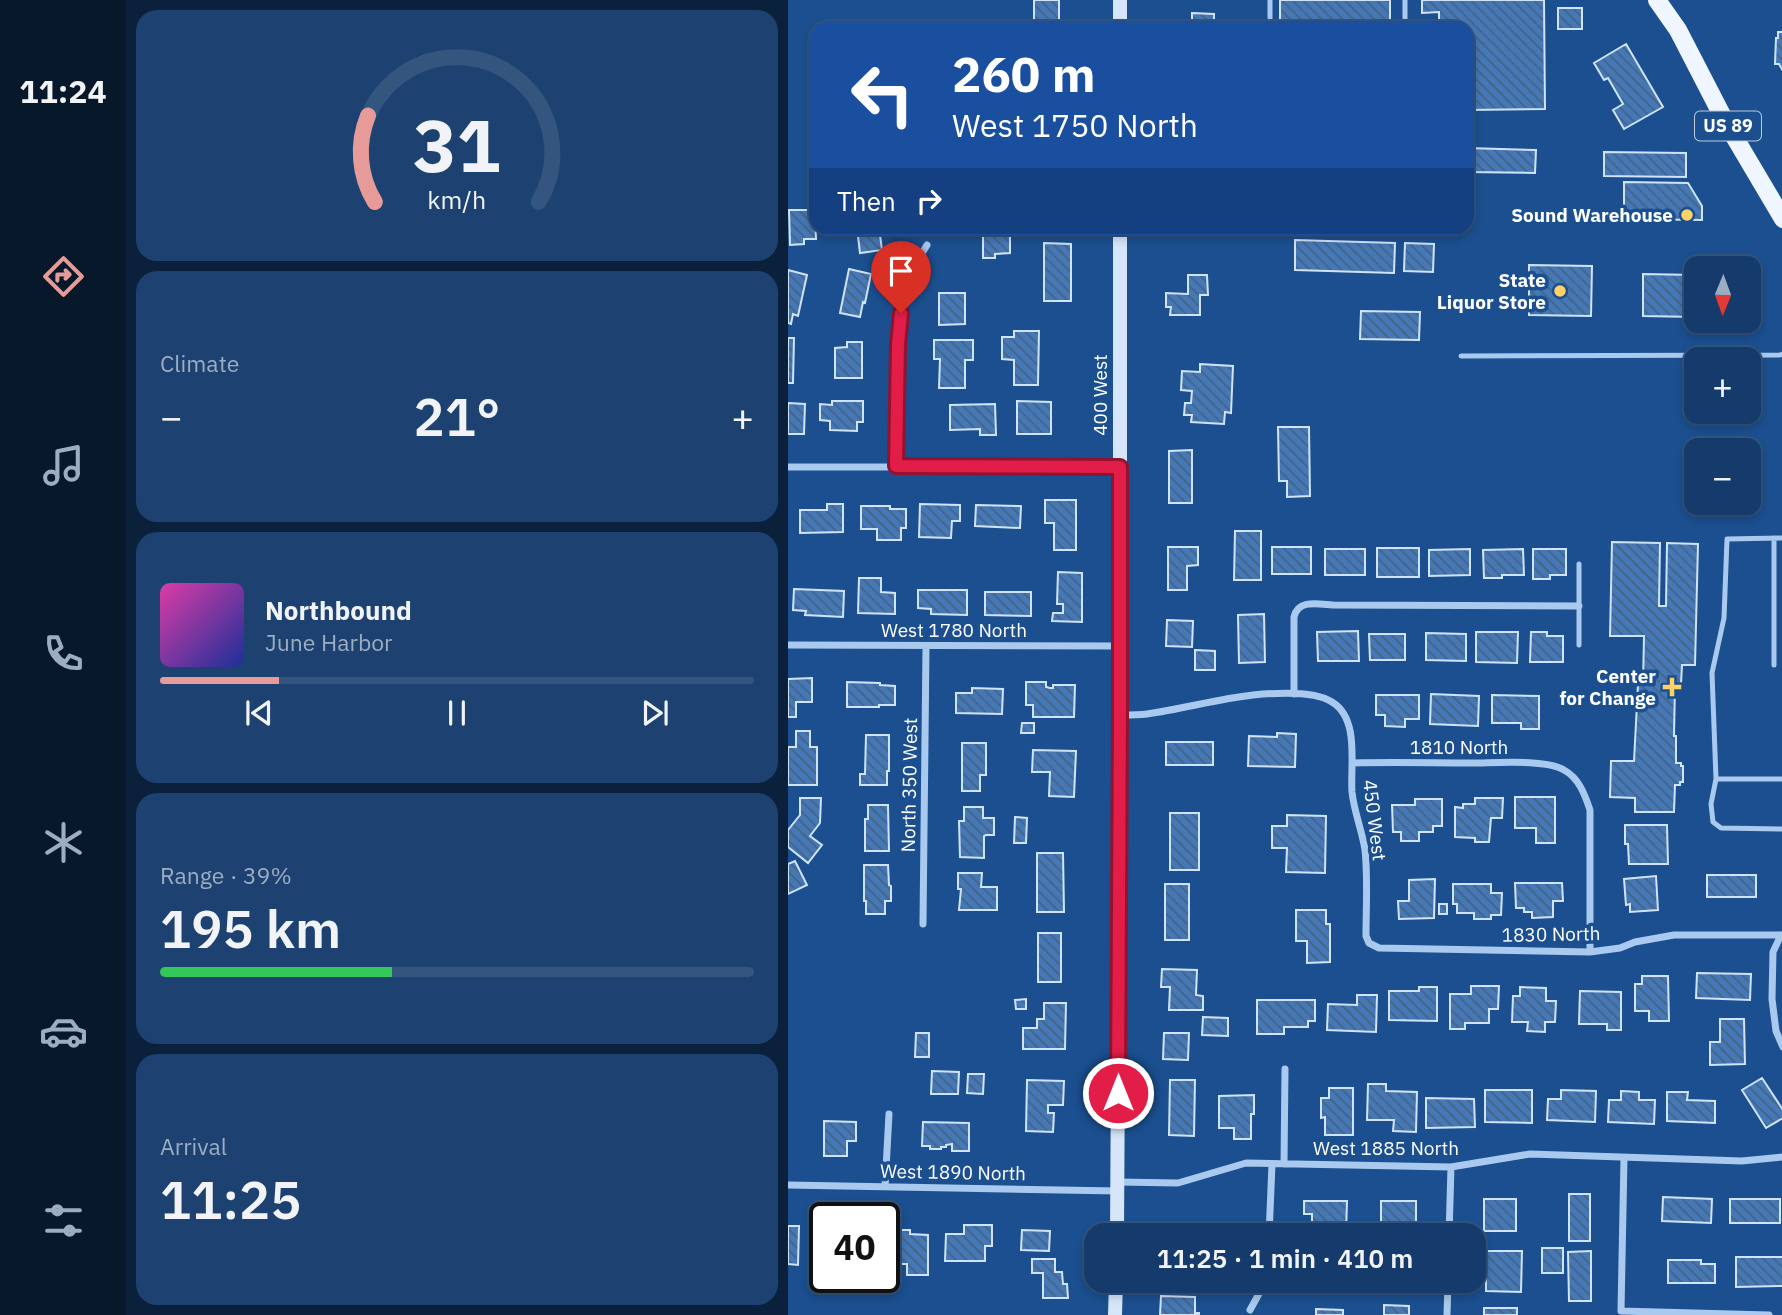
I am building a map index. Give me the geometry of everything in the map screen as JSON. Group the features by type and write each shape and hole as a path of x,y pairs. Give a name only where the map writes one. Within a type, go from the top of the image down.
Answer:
{"main road":[{"name":"US 89","path":"1657,0 1678,30 1725,121 1782,216"},
{"name":"US 89","path":"1672,0 1678,30"}],"street":[{"path":"1120,0 1120,21"},
{"name":"400 West","path":"1117,1223 1120,235"},
{"path":"896,466 898,328 908,276 927,245"},
{"path":"788,467 1120,467"},
{"path":"1120,715 1146,714 1218,699 1294,694 1294,617 1296,609 1310,603 1579,606"},
{"name":"West 1780 North","path":"788,645 1120,646"},
{"name":"North 350 West","path":"923,924 926,647"},
{"name":"450 West","path":"1294,694 1314,694 1333,702 1342,710 1349,731 1353,763 1352,790 1366,860 1366,936"},
{"name":"1810 North","path":"1353,763 1516,763 1550,765 1564,769 1578,783 1590,810 1590,952"},
{"name":"1830 North","path":"1366,936 1372,945 1391,949 1590,952 1620,948 1674,934 1782,935"},
{"path":"1782,935 1773,952 1772,999 1776,1031 1783,1047"},
{"path":"1284,1069 1284,1164"},
{"path":"885,1187 889,1114"},
{"name":"West 1885 North","path":"1118,1186 1178,1183 1246,1163 1451,1167 1530,1154 1742,1161 1783,1157"},
{"path":"1624,1158 1621,1311 1769,1315"},
{"path":"1270,1223 1272,1164"},
{"path":"1449,1223 1451,1167"},
{"name":"West 1890 North","path":"788,1185 1118,1186"},
{"path":"1115,1315 1116,1293"},
{"path":"1250,1310 1259,1293"},
{"path":"1447,1315 1448,1293"}],"lane":[{"path":"1270,0 1270,21"},
{"path":"1405,0 1405,21"},
{"path":"1461,356 1783,354"},
{"path":"1783,538 1727,538 1724,618 1711,674 1716,779 1711,804 1713,822 1721,828 1783,830"},
{"path":"1774,538 1774,664"},
{"path":"1579,564 1579,645"},
{"path":"1716,779 1783,779"}],"building":[{"path":"1034,0 1059,0 1059,21 1034,21"},
{"path":"1280,0 1390,0 1390,21 1280,21"},
{"path":"1422,0 1544,0 1545,109 1474,110 1474,21 1439,21 1439,12 1422,13"},
{"path":"1558,8 1582,8 1582,29 1558,29"},
{"path":"1192,13 1214,14 1214,21 1192,21"},
{"path":"1778,32 1783,32 1783,71 1779,64 1775,64"},
{"path":"1626,44 1663,107 1624,129 1613,110 1623,104 1608,78 1604,80 1594,63"},
{"path":"1474,148 1536,150 1535,173 1474,172"},
{"path":"1604,152 1686,153 1686,177 1604,176"},
{"path":"1624,182 1688,183 1702,206 1702,220 1624,219"},
{"path":"789,210 809,210 809,235 816,235 816,239 804,239 804,244 790,245"},
{"path":"858,235 880,235 882,250 860,253"},
{"path":"983,235 1010,235 1010,253 995,254 995,258 983,258"},
{"path":"1295,240 1395,243 1394,273 1295,270"},
{"path":"1044,243 1071,244 1071,301 1044,301"},
{"path":"1405,243 1434,244 1433,272 1404,271"},
{"name":"State Liquor Store","path":"1529,265 1592,266 1591,316 1529,315"},
{"path":"849,269 871,274 860,317 840,313"},
{"path":"788,270 807,275 798,316 793,314 791,324 788,323"},
{"path":"1643,274 1684,275 1684,317 1643,316"},
{"path":"1188,275 1207,275 1208,295 1200,295 1200,315 1170,315 1171,307 1166,307 1166,293 1188,294"},
{"path":"939,293 965,293 965,324 939,325"},
{"path":"1361,311 1420,312 1419,340 1360,339"},
{"path":"1014,331 1039,331 1038,385 1014,385 1014,360 1002,359 1002,337 1014,337"},
{"path":"788,338 794,338 793,383 788,383"},
{"path":"934,340 973,340 973,360 965,360 965,388 939,388 940,359 934,359"},
{"path":"847,342 862,342 862,378 835,378 835,348 847,347"},
{"path":"1200,364 1233,366 1231,413 1225,412 1224,424 1191,422 1192,415 1184,415 1185,403 1191,403 1192,391 1181,390 1182,371 1200,372"},
{"path":"832,401 863,401 863,422 857,422 857,431 830,430 830,421 820,420 820,404 832,405"},
{"path":"1017,401 1051,402 1051,434 1017,434"},
{"path":"788,403 805,404 804,434 788,434"},
{"path":"995,404 996,435 980,435 980,429 950,430 950,405"},
{"path":"1278,427 1309,427 1310,496 1287,497 1287,481 1279,481"},
{"path":"1192,450 1192,503 1169,503 1169,451"},
{"path":"1045,500 1076,500 1076,550 1054,550 1054,523 1045,523"},
{"path":"827,504 843,504 843,532 800,533 800,510 827,510"},
{"path":"920,504 960,505 960,521 952,521 951,538 919,537"},
{"path":"976,505 1021,506 1020,528 975,526"},
{"path":"861,506 906,509 906,528 901,528 901,540 877,540 877,529 861,529"},
{"path":"1235,531 1261,531 1261,580 1234,580"},
{"path":"1612,542 1660,543 1659,606 1666,606 1667,543 1698,544 1695,665 1682,665 1681,684 1660,683 1675,685 1676,763 1683,766 1683,782 1675,785 1674,812 1635,812 1635,798 1610,797 1611,761 1634,761 1638,684 1643,684 1644,636 1610,636"},
{"path":"1168,547 1198,547 1198,565 1187,566 1187,590 1168,590"},
{"path":"1272,547 1311,547 1311,574 1272,574"},
{"path":"1377,548 1419,548 1419,577 1377,577"},
{"path":"1325,549 1365,549 1365,575 1325,575"},
{"path":"1470,549 1470,575 1429,576 1429,550"},
{"path":"1523,549 1524,575 1484,578 1483,550"},
{"path":"1533,549 1566,549 1566,575 1533,579"},
{"path":"1058,572 1082,573 1082,622 1052,621 1053,613 1063,613 1063,604 1057,604"},
{"path":"859,578 881,578 881,592 895,593 895,614 858,613"},
{"path":"794,589 844,591 843,617 805,615 806,611 793,610"},
{"path":"918,590 967,590 967,615 931,614 931,609 918,608"},
{"path":"985,592 1031,592 1031,616 985,615"},
{"path":"1264,614 1265,662 1239,663 1238,615"},
{"path":"1167,620 1193,621 1192,647 1166,646"},
{"path":"1358,631 1359,661 1318,661 1317,632"},
{"path":"1476,632 1518,632 1517,663 1476,662"},
{"path":"1531,632 1563,636 1563,662 1530,662"},
{"path":"1426,633 1466,634 1466,661 1426,660"},
{"path":"1369,634 1405,634 1405,660 1370,660"},
{"path":"1195,650 1215,651 1215,670 1195,670"},
{"path":"812,678 812,702 796,702 796,717 788,717 788,679"},
{"path":"847,682 895,686 895,705 847,707"},
{"path":"1026,682 1046,682 1046,687 1050,688 1053,688 1053,685 1075,685 1074,717 1033,717 1033,705 1026,705"},
{"path":"972,688 1003,689 1002,714 956,713 956,693 972,693"},
{"path":"1431,694 1479,696 1478,726 1430,724"},
{"path":"1376,695 1419,695 1419,719 1405,719 1405,727 1385,726 1385,715 1376,715"},
{"path":"1492,695 1539,696 1539,729 1521,729 1521,723 1492,723"},
{"path":"1022,723 1034,723 1034,733 1021,733"},
{"path":"796,731 810,731 810,747 817,747 817,785 788,785 788,747 796,747"},
{"path":"1277,733 1296,734 1295,767 1248,766 1249,736 1277,737"},
{"path":"866,735 889,735 887,785 860,785 860,774 865,774"},
{"path":"1166,742 1213,742 1213,765 1166,765"},
{"path":"962,743 986,743 986,775 980,775 980,791 962,791"},
{"path":"1033,750 1076,751 1074,797 1049,796 1050,772 1032,772"},
{"path":"1515,797 1555,797 1555,843 1536,843 1536,828 1515,828"},
{"path":"800,798 821,798 820,823 810,836 822,845 808,863 788,847 788,830 800,815"},
{"path":"1475,798 1503,798 1502,818 1491,818 1489,842 1455,837 1455,807 1463,808 1463,804 1475,804"},
{"path":"1415,799 1442,799 1442,826 1433,826 1433,832 1419,832 1419,841 1401,841 1401,832 1393,832 1392,805 1415,805"},
{"path":"868,805 888,805 889,851 865,851"},
{"path":"964,807 983,807 983,818 994,818 994,835 984,836 984,858 960,857 959,821 964,821"},
{"path":"1170,813 1199,813 1199,870 1170,870"},
{"path":"1287,815 1326,816 1325,873 1286,872 1287,848 1272,848 1272,826 1287,826"},
{"path":"1015,817 1027,818 1026,843 1014,843"},
{"path":"1625,825 1667,825 1668,864 1629,864"},
{"path":"1037,853 1063,853 1064,912 1037,912"},
{"path":"795,861 807,885 788,894 788,864"},
{"path":"864,865 888,865 891,901 885,901 885,914 866,914"},
{"path":"958,873 982,873 981,887 997,887 997,910 959,910 961,889 958,889"},
{"path":"1707,875 1756,875 1756,897 1707,897"},
{"path":"1656,876 1658,910 1630,912 1630,904 1626,905 1624,879"},
{"path":"1435,879 1434,918 1399,919 1398,901 1409,901 1409,880"},
{"path":"1515,883 1562,883 1563,901 1553,901 1553,917 1532,918 1532,912 1516,908"},
{"path":"1165,884 1189,884 1189,940 1165,940"},
{"path":"1453,884 1491,884 1491,893 1502,893 1501,915 1491,915 1491,919 1474,919 1474,913 1457,913 1457,904 1453,904"},
{"path":"1439,904 1447,904 1447,914 1439,914"},
{"path":"1296,910 1326,910 1326,924 1330,924 1330,962 1307,963 1307,941 1296,941"},
{"path":"1038,933 1061,933 1061,982 1038,982"},
{"path":"1162,969 1197,970 1196,995 1203,996 1203,1010 1169,1010 1170,987 1161,987"},
{"path":"1697,973 1751,974 1750,1000 1696,998"},
{"path":"1642,976 1668,976 1669,1021 1649,1021 1649,1011 1635,1011 1635,984 1642,984"},
{"path":"1471,986 1499,986 1498,1009 1489,1009 1489,1023 1465,1023 1465,1029 1450,1029 1450,994 1471,994"},
{"path":"1419,987 1437,987 1437,1021 1389,1020 1389,991 1419,991"},
{"path":"1520,987 1546,988 1546,1001 1556,1001 1555,1022 1545,1022 1545,1032 1527,1031 1528,1022 1512,1022 1513,996 1520,996"},
{"path":"1580,991 1621,992 1621,1030 1607,1030 1607,1024 1579,1024"},
{"path":"1357,995 1377,995 1376,1032 1327,1030 1328,1004 1357,1005"},
{"path":"1026,999 1026,1009 1016,1009 1015,1000"},
{"path":"1257,1000 1315,1000 1315,1021 1308,1021 1308,1027 1284,1027 1284,1034 1257,1034"},
{"path":"1044,1003 1066,1003 1065,1049 1023,1049 1023,1028 1037,1028 1037,1019 1044,1019"},
{"path":"1203,1017 1228,1018 1228,1036 1202,1035"},
{"path":"1720,1019 1744,1019 1745,1064 1710,1065 1710,1042 1720,1042"},
{"path":"916,1033 929,1033 929,1057 915,1057"},
{"path":"1164,1033 1189,1033 1188,1060 1163,1059"},
{"path":"932,1071 959,1072 958,1094 931,1094"},
{"path":"968,1074 984,1074 983,1094 967,1093"},
{"path":"1762,1078 1783,1110 1783,1118 1766,1128 1742,1090"},
{"path":"1027,1080 1064,1081 1063,1105 1048,1105 1048,1113 1054,1113 1053,1132 1026,1131"},
{"path":"1170,1080 1195,1080 1194,1136 1169,1135"},
{"path":"1368,1084 1386,1084 1386,1091 1417,1092 1416,1132 1393,1131 1394,1120 1367,1120"},
{"path":"1329,1088 1353,1088 1353,1135 1325,1135 1325,1117 1321,1118 1321,1098 1329,1098"},
{"path":"1485,1090 1532,1090 1532,1123 1485,1122"},
{"path":"1561,1090 1596,1091 1595,1122 1547,1120 1548,1099 1561,1099"},
{"path":"1621,1091 1639,1092 1639,1100 1655,1100 1654,1124 1608,1122 1609,1100 1621,1100"},
{"path":"1667,1092 1688,1092 1687,1100 1715,1101 1715,1123 1667,1121"},
{"path":"1254,1095 1251,1139 1234,1139 1234,1128 1219,1128 1219,1096"},
{"path":"1426,1098 1474,1099 1475,1127 1426,1128"},
{"path":"824,1121 856,1122 856,1141 847,1141 847,1156 824,1156"},
{"path":"923,1122 969,1123 969,1151 952,1151 952,1144 941,1149 922,1146"},
{"path":"1569,1194 1590,1194 1590,1241 1569,1241"},
{"path":"1663,1197 1712,1199 1711,1223 1662,1221"},
{"path":"1484,1199 1516,1199 1516,1231 1486,1231"},
{"path":"1730,1199 1780,1199 1780,1223 1730,1223"},
{"path":"1304,1201 1347,1201 1346,1223 1312,1223 1312,1214 1304,1214"},
{"path":"1381,1201 1416,1201 1416,1223 1381,1223"},
{"path":"964,1225 992,1225 992,1246 985,1246 985,1261 945,1261 946,1234 964,1234"},
{"path":"788,1226 799,1226 798,1265 788,1264"},
{"path":"900,1230 910,1230 910,1234 928,1235 928,1275 907,1275 907,1264 900,1264"},
{"path":"1022,1230 1050,1231 1049,1251 1021,1250"},
{"path":"1542,1248 1563,1248 1563,1273 1542,1273"},
{"path":"1486,1251 1522,1251 1521,1292 1486,1291"},
{"path":"1591,1251 1591,1301 1569,1301 1568,1252"},
{"path":"1736,1257 1783,1257 1783,1286 1736,1287"},
{"path":"1032,1259 1055,1259 1055,1272 1062,1272 1063,1284 1067,1284 1068,1298 1043,1298 1043,1273 1032,1273"},
{"path":"1668,1260 1701,1260 1701,1264 1715,1264 1715,1283 1668,1283"},
{"path":"1161,1296 1195,1297 1195,1313 1199,1315 1160,1315"},
{"path":"1384,1305 1409,1306 1409,1315 1384,1315"},
{"path":"1484,1308 1517,1308 1517,1315 1484,1315"},
{"path":"1316,1309 1343,1310 1343,1315 1316,1315"}],"place":[{"name":"Sound Warehouse","path":"1687,215"},
{"name":"State Liquor Store","path":"1560,291"},
{"name":"Center for Change","path":"1672,687"}],"route":[{"path":"901,313 898,328 896,466 1120,467 1118,1093"}]}
